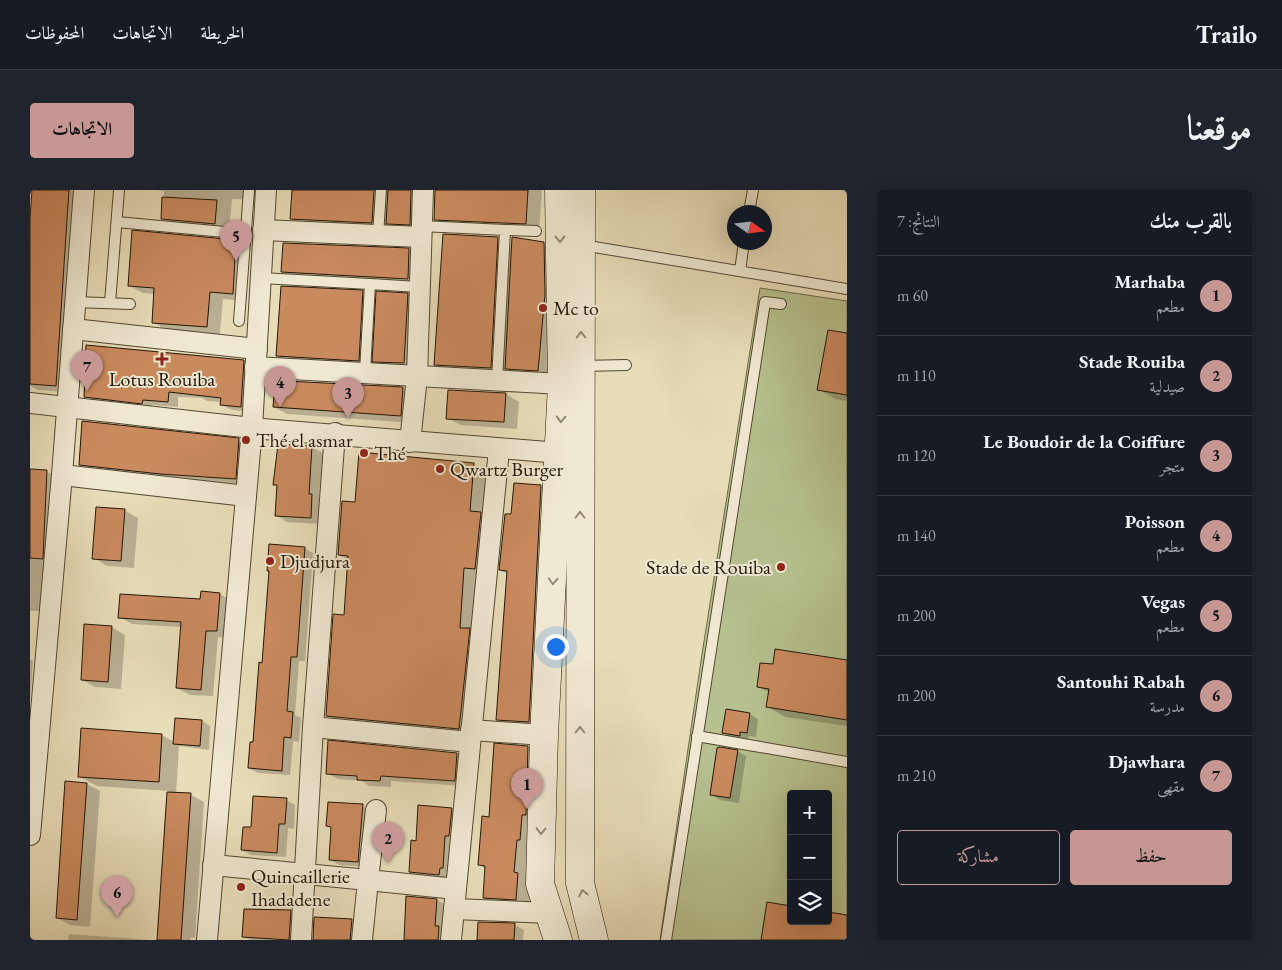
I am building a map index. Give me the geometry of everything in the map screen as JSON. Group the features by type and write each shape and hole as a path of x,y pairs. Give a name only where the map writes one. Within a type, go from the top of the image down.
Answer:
{"street":[{"path":"30,835 34,723 62,475 84,190"},
{"path":"207,940 252,428 261,278 254,232 266,190"},
{"path":"410,442 417,376 423,190"},
{"path":"559,190 572,375"},
{"path":"581,190 581,245 572,375 570,452 580,883 594,940"},
{"path":"254,232 378,235 421,232"},
{"path":"73,329 256,358 365,372 497,381 572,375"},
{"path":"30,403 252,428 335,433 410,442 499,449 570,452"},
{"path":"301,940 313,727 335,433"},
{"path":"451,940 499,449"},
{"path":"558,940 540,884 544,735 570,452"},
{"path":"62,475 246,496"},
{"path":"313,727 471,736 544,735"},
{"path":"362,940 376,810"},
{"path":"213,865 368,880 455,899 549,913"}],"lane":[{"path":"110,303 119,190"},
{"path":"239,322 254,232 249,190"},
{"path":"378,235 381,190"},
{"path":"750,205 753,190"},
{"path":"116,222 254,232"},
{"path":"497,381 505,230"},
{"path":"421,232 536,231"},
{"path":"581,245 847,289"},
{"path":"740,271 743,250"},
{"path":"261,278 419,287"},
{"path":"365,372 370,284"},
{"path":"75,302 130,304"},
{"path":"666,940 764,302 782,304"},
{"path":"572,375 626,365"},
{"path":"697,736 847,762"}],"green space":[{"path":"760,288 847,301 847,940 660,940 702,654"}],"building":[{"path":"32,190 69,190 56,386 30,384 30,219"},
{"path":"292,190 374,190 372,223 290,219"},
{"path":"388,190 411,190 410,225 386,224"},
{"path":"435,190 528,190 526,224 434,220"},
{"path":"162,197 217,200 215,224 161,219"},
{"path":"132,230 236,240 233,294 210,292 207,327 152,323 154,288 128,286"},
{"path":"443,234 498,237 491,368 434,365"},
{"path":"512,237 544,242 545,294 538,371 505,369"},
{"path":"283,243 409,248 408,279 281,272"},
{"path":"281,286 363,290 359,361 276,356"},
{"path":"376,291 408,293 404,363 372,362"},
{"path":"828,330 847,333 847,395 817,390"},
{"path":"86,345 244,360 241,407 220,405 221,398 169,392 168,402 143,400 142,404 84,397"},
{"path":"267,380 403,387 401,416 273,407 275,384 267,383"},
{"path":"448,390 506,393 504,422 446,419"},
{"path":"82,421 239,438 236,479 160,474 79,465"},
{"path":"278,444 312,446 309,494 312,494 311,518 275,516 277,485 273,485"},
{"path":"359,452 474,463 470,511 481,512 475,569 464,568 460,628 470,628 459,729 326,716 333,614 344,615 348,556 338,555 342,501 355,502"},
{"path":"30,469 47,470 43,559 30,558"},
{"path":"514,483 541,485 529,722 496,720 507,571 499,570 505,514 511,514"},
{"path":"96,507 125,509 121,561 92,559"},
{"path":"269,544 305,547 297,657 291,657 287,711 293,712 291,738 284,737 282,771 248,768 250,742 253,742 259,662 262,663 269,571 267,571"},
{"path":"201,591 220,593 217,631 206,631 201,690 176,688 181,622 118,618 120,594 200,599"},
{"path":"84,624 112,626 108,682 81,680"},
{"path":"775,649 847,660 847,720 766,707 769,689 757,687 760,663 773,664"},
{"path":"726,709 750,713 747,733 740,732 740,736 722,733"},
{"path":"175,718 202,720 200,746 173,744"},
{"path":"81,728 162,734 159,782 78,777"},
{"path":"328,740 457,753 455,781 381,776 380,781 357,780 357,776 326,774"},
{"path":"494,743 528,746 526,815 522,815 514,872 518,873 516,900 483,898 485,866 478,865 482,816 489,817"},
{"path":"717,748 738,750 730,798 710,795"},
{"path":"65,781 87,783 77,920 56,918"},
{"path":"167,792 191,793 181,940 157,940"},
{"path":"253,796 287,798 285,824 279,824 277,853 241,850 243,827 251,827"},
{"path":"328,802 363,804 358,862 329,860 331,827 326,826"},
{"path":"418,805 452,808 449,836 445,836 443,868 440,868 439,875 409,872 411,840 416,841"},
{"path":"406,896 437,899 435,926 439,926 438,940 404,940"},
{"path":"767,902 787,905 787,925 832,925 832,913 847,915 847,940 761,940"},
{"path":"244,909 291,910 289,940 242,937"},
{"path":"314,917 352,919 350,940 313,940"},
{"path":"478,922 515,923 514,940 477,940"}],"place":[{"name":"Vegas","path":"236,261"},
{"name":"Mc to","path":"543,308"},
{"name":"Lotus Rouiba","path":"162,359"},
{"name":"Djawhara","path":"87,391"},
{"name":"Poisson","path":"280,407"},
{"name":"Le Boudoir de la Coiffure","path":"348,418"},
{"name":"Thé el asmar","path":"246,440"},
{"name":"Thé","path":"364,453"},
{"name":"Qwartz Burger","path":"440,469"},
{"name":"Djudjura","path":"270,561"},
{"name":"Stade de Rouiba","path":"781,567"},
{"name":"Marhaba","path":"527,809"},
{"name":"Stade Rouiba","path":"388,863"},
{"name":"Quincaillerie Ihadadene","path":"241,887"},
{"name":"Santouhi Rabah","path":"117,917"}]}
